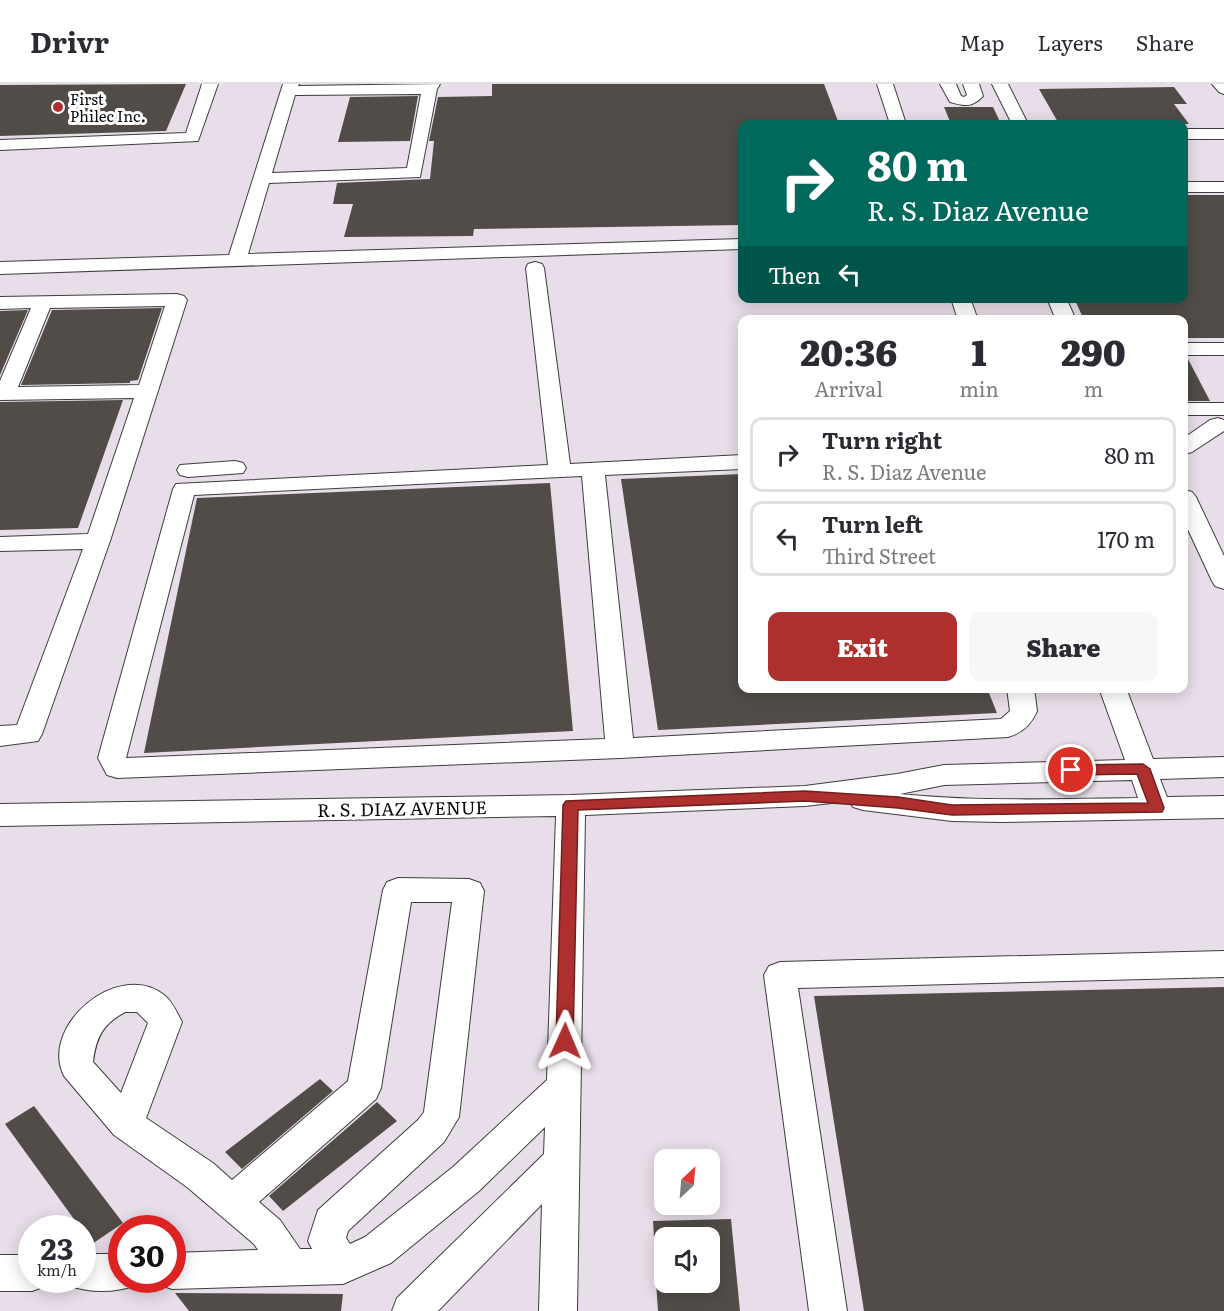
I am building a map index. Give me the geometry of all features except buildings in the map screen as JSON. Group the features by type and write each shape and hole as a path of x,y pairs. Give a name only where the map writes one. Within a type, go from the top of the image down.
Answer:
{"street":[{"path":"0,145 192,138 210,84"},
{"path":"885,84 897,120"},
{"path":"948,84 955,99 968,102 975,96 971,84"},
{"path":"1000,84 1018,120"},
{"path":"1220,84 1224,89"},
{"path":"237,260 289,88 430,86 414,173 262,178"},
{"path":"1188,134 1224,134"},
{"path":"1188,187 1224,188"},
{"path":"0,268 738,244"},
{"path":"535,268 559,462"},
{"path":"0,303 177,300 98,541 27,734 0,736"},
{"path":"43,302 2,394 147,391"},
{"path":"1188,349 1224,349"},
{"path":"1188,410 1222,420"},
{"path":"1188,424 1222,420"},
{"path":"1188,444 1222,420"},
{"path":"738,444 589,460 184,489 112,758 117,768 620,748 1008,728 1023,716 1026,706 1022,693"},
{"path":"589,460 738,462"},
{"path":"589,460 620,748"},
{"path":"188,470 559,462"},
{"path":"1188,505 1224,581"},
{"path":"0,544 98,541"},
{"path":"1114,693 1157,808"},
{"name":"R. S. DIAZ AVENUE","path":"0,815 571,805 805,796 897,784 944,775 1224,766"},
{"name":"R. S. DIAZ AVENUE","path":"805,796 898,802 952,810 1224,807"},
{"path":"558,1311 571,805"},
{"path":"232,1203 364,1088 398,890 469,891 441,1117 431,1131 331,1222 327,1241 343,1266"},
{"path":"828,1311 780,975 1224,964"},
{"path":"186,1271 343,1266 378,1250 466,1179 564,1086"},
{"path":"126,1124 200,1175 267,1232 290,1268"},
{"path":"411,1311 562,1160"},
{"path":"0,1273 18,1273"}],"shaded area":[{"path":"0,84 1224,84 1224,1311 0,1311"}],"place":[{"name":"First Philec Inc.","path":"58,107"}],"route":[{"path":"565,1041 571,805 805,796 898,802 952,810 1157,808 1143,769 1071,770"}]}
